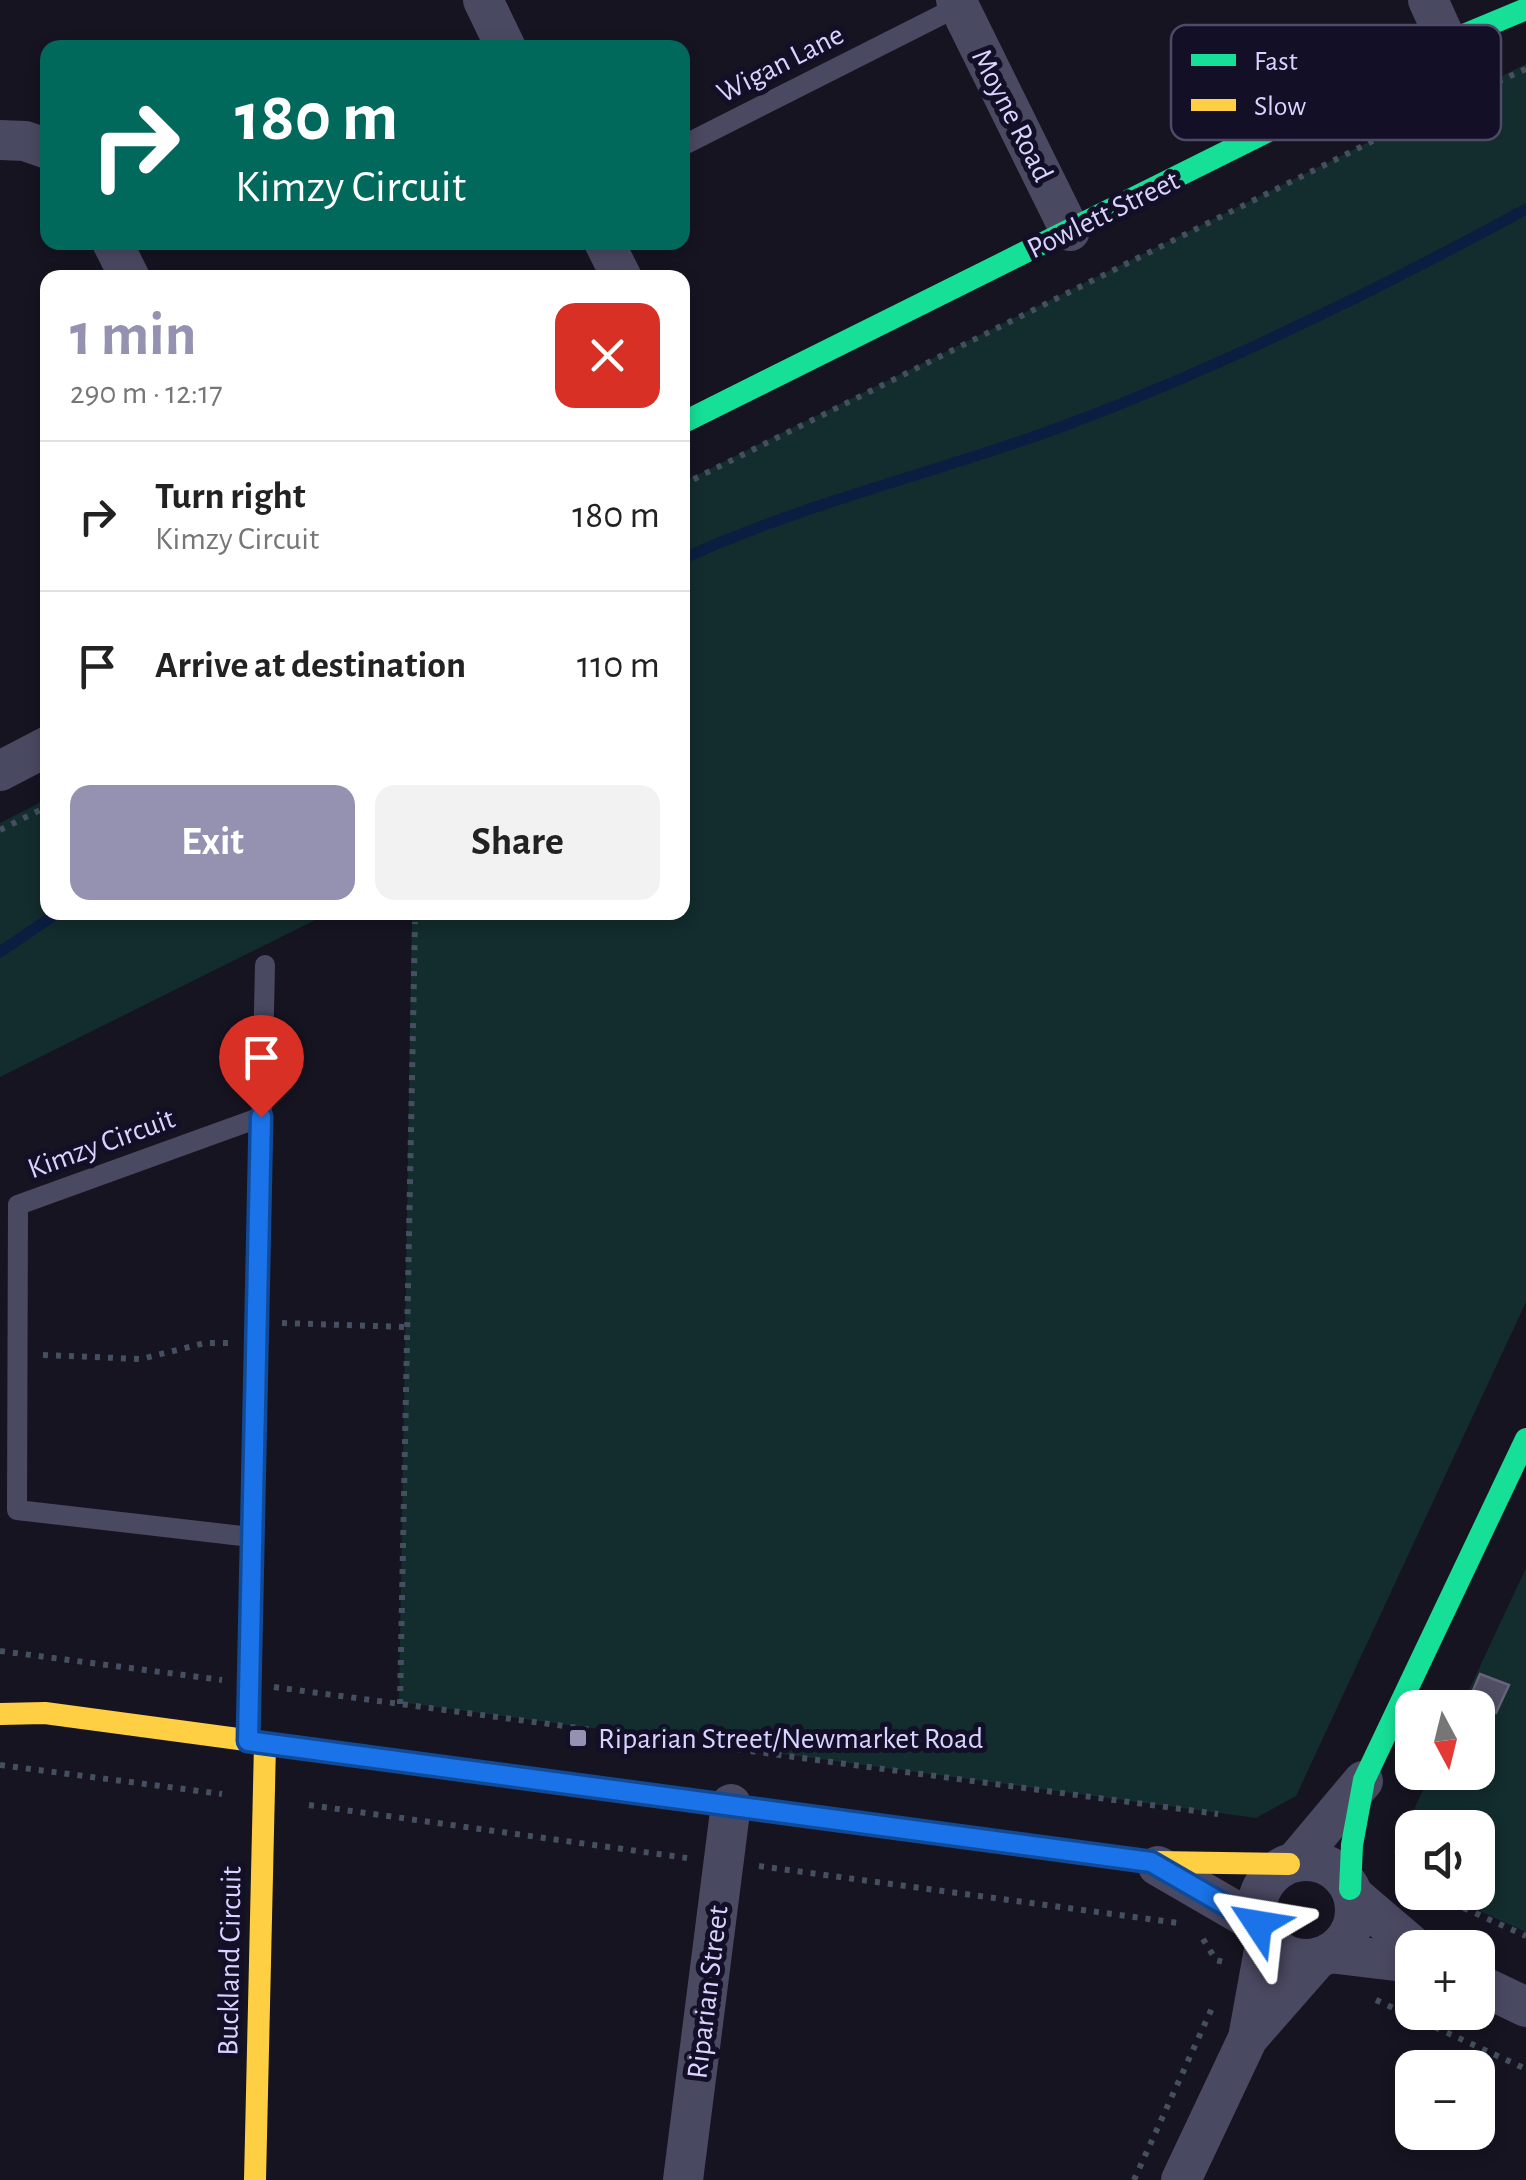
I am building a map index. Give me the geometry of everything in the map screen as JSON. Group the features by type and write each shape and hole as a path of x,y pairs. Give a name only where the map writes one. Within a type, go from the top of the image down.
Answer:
{"street":[{"path":"482,0 502,40"},
{"path":"1428,0 1439,25"},
{"name":"Moyne Road","path":"957,3 1070,231"},
{"name":"Powlett Street","path":"1488,25 1526,9"},
{"path":"0,140 25,140 40,146"},
{"name":"Powlett Street","path":"690,412 1252,140"},
{"path":"0,771 40,750"},
{"path":"1248,2038 1246,1955 1262,1887 1292,1863 1364,1780 1518,1480 1526,1439"},
{"path":"0,1698 45,1713"},
{"path":"0,1714 45,1713 1151,1862 1329,1867 1395,1930"},
{"name":"Buckland Circuit","path":"254,2180 262,1798 256,1742"},
{"path":"1180,2180 1248,2038 1352,1928 1352,1846 1364,1780"},
{"name":"Riparian Street","path":"683,2180 731,1804"},
{"path":"1151,1862 1246,1955 1395,1961"},
{"path":"1495,1992 1526,2007"}],"lane":[{"name":"Wigan Lane","path":"690,142 957,3"},
{"path":"256,1742 248,1684 264,966"},
{"name":"Kimzy Circuit","path":"251,1537 17,1510 18,1205 261,1117"}],"path":[{"path":"1501,80 1526,69"},
{"path":"690,481 1373,140"},
{"path":"0,830 40,810"},
{"path":"400,1704 416,922"},
{"path":"256,1322 407,1326"},
{"path":"17,1354 141,1359 205,1342 256,1344"},
{"path":"0,1651 1234,1816"},
{"path":"0,1765 1195,1926 1216,1960 1246,1955"},
{"path":"1468,1910 1526,1936"},
{"path":"1134,2180 1216,1993"},
{"path":"1371,1997 1526,2069"}],"green space":[{"path":"1526,64 1526,1302 1296,1796 1256,1818 399,1702 412,920 690,920 690,479 1373,140 1501,140 1501,76"},
{"path":"40,803 40,920 315,920 0,1077 0,823"},
{"path":"1526,1568 1526,1932 1477,1910 1495,1910 1495,1810 1414,1810 1423,1790 1495,1790 1495,1690 1469,1690"}],"building":[{"path":"1480,1674 1509,1685 1496,1713 1495,1690 1473,1690"}],"waterway":[{"path":"690,556 775,521 1014,444 1121,404 1297,326 1526,209"},
{"path":"0,952 47,920"}],"traffic: fast":[{"path":"1488,25 1526,9"},
{"path":"690,419 1250,140"},
{"path":"1350,1889 1352,1845 1364,1780 1526,1439"},
{"path":"640,1793 1156,1862"}],"traffic: slow":[{"path":"0,1714 45,1713 640,1793"},
{"path":"255,2180 265,1744"},
{"path":"1156,1862 1289,1864"}],"place":[{"name":"Riparian Street/Newmarket Road","path":"578,1738"}],"route":[{"path":"261,1117 248,1741 1151,1862 1223,1900 1258,1924"}]}
